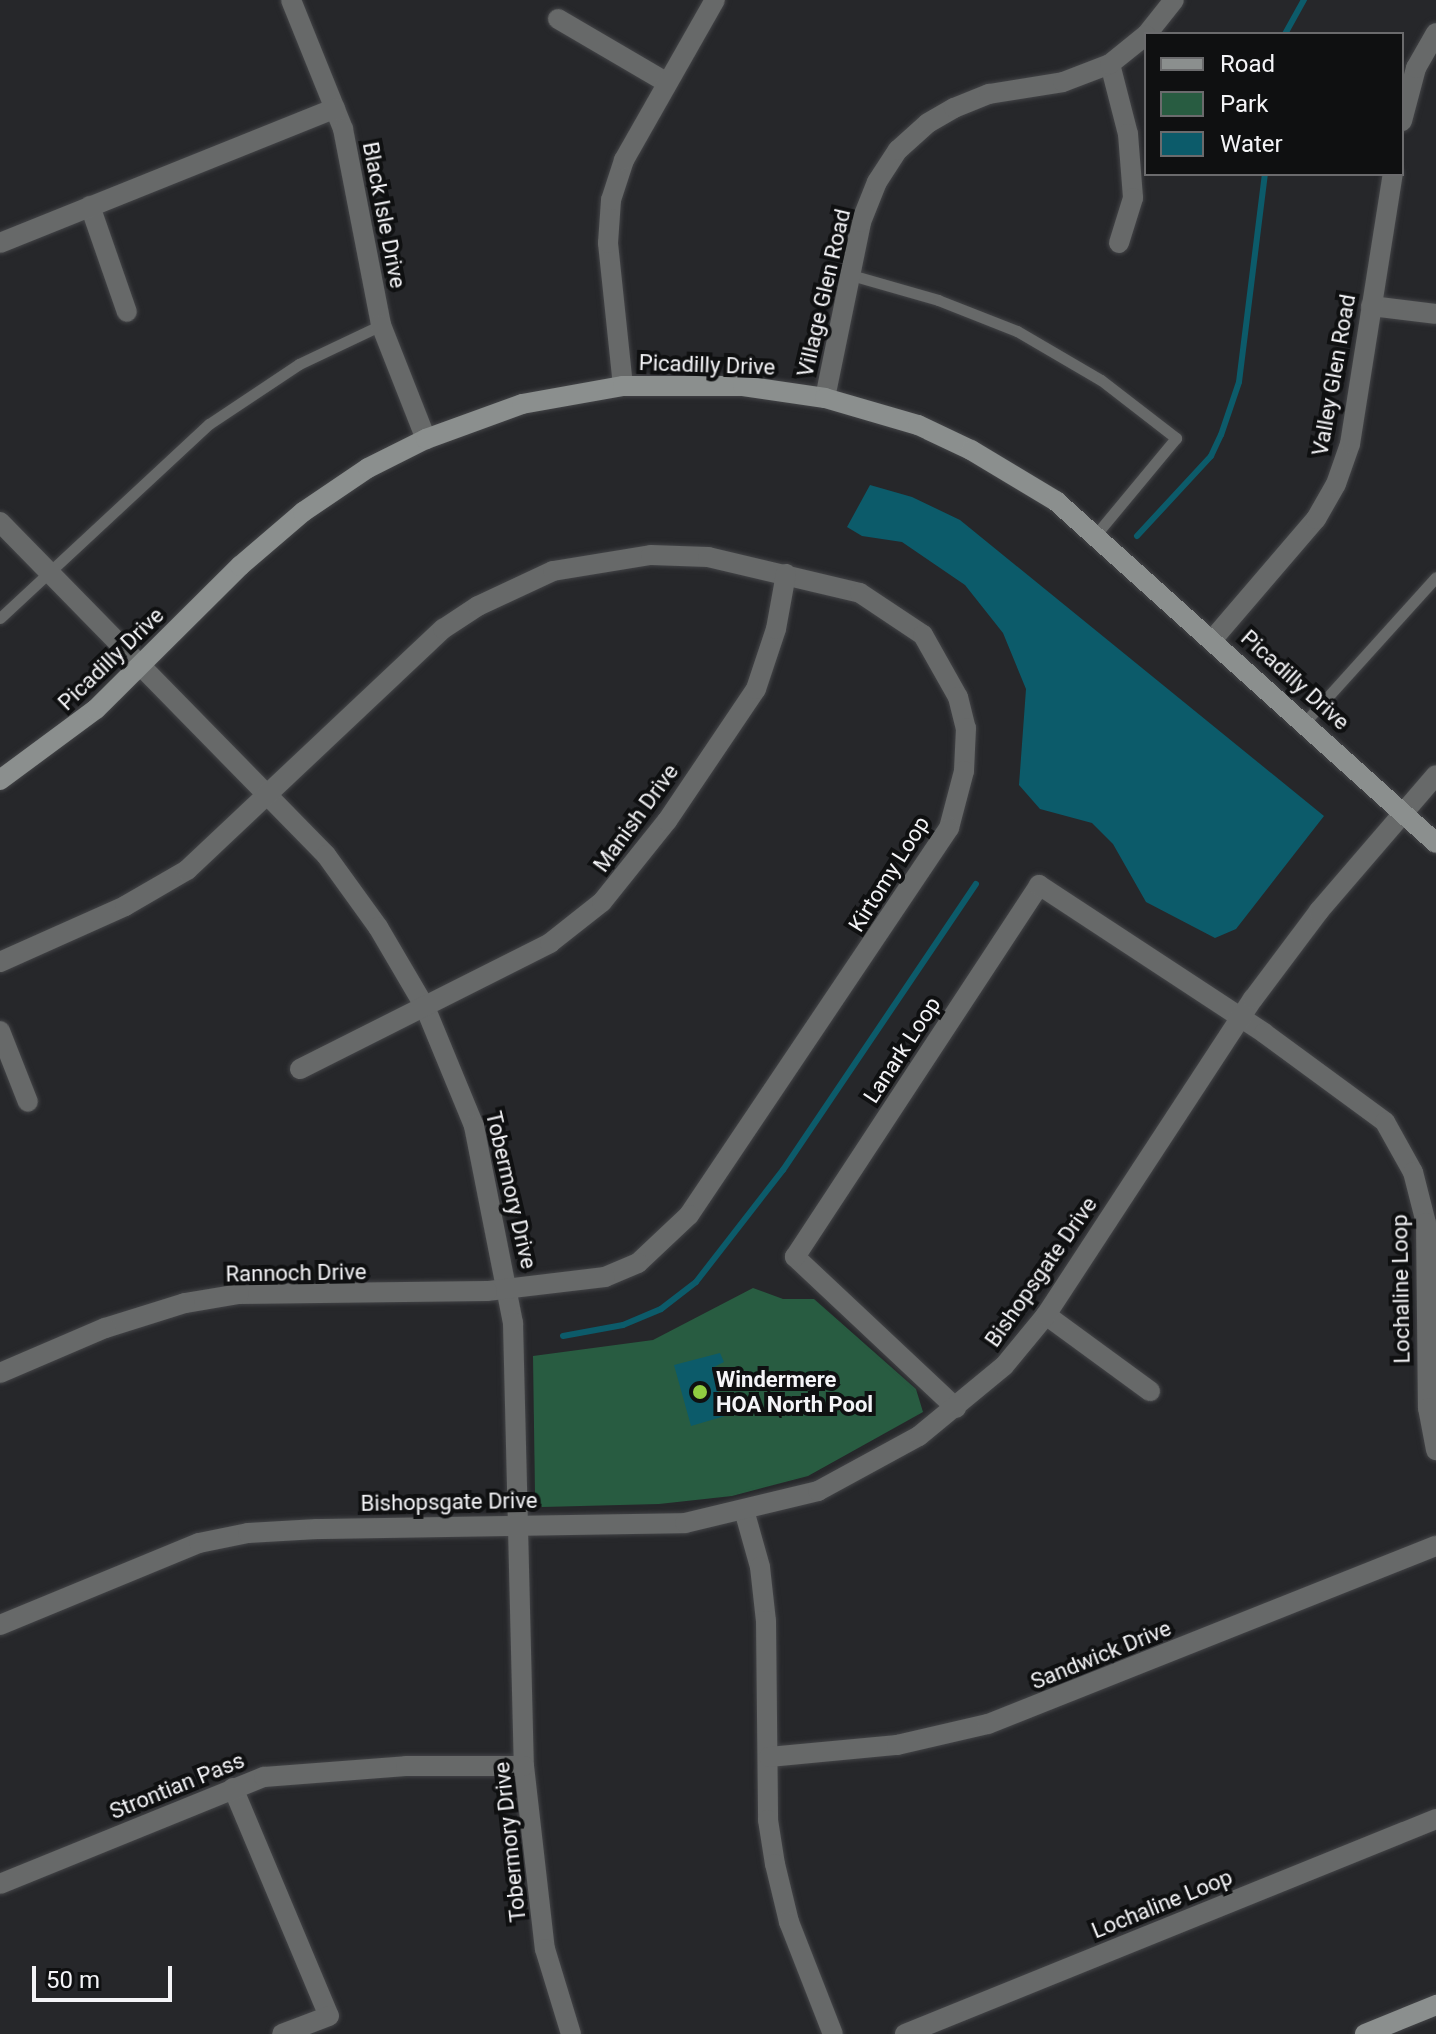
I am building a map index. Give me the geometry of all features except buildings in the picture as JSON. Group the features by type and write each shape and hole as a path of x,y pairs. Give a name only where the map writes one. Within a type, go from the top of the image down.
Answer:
{"street":[{"name":"Black Isle Drive","path":"291,0 335,108 355,178 381,325 426,439"},
{"path":"623,386 608,243 611,200 624,160 715,0"},
{"name":"Village Glen Road","path":"1148,32 1174,0"},
{"path":"558,19 666,82"},
{"path":"1404,113 1416,68 1436,33"},
{"name":"Village Glen Road","path":"825,398 861,222 877,182 898,150 928,123 989,94 1063,82 1110,64 1144,36"},
{"path":"1110,64 1128,134 1133,198 1119,243"},
{"path":"0,243 335,108"},
{"name":"Valley Glen Road","path":"1213,639 1316,519 1336,484 1350,444 1393,176"},
{"path":"90,206 127,312"},
{"path":"1371,306 1436,314"},
{"name":"Picadilly Drive","path":"0,780 47,750 143,663 240,566 303,512 368,468 426,439 522,404 623,386 743,386 825,398 918,425 971,450 1056,501 1097,533 1404,810 1436,843"},
{"name":"Tobermory Drive","path":"0,522 143,663 326,855 378,927 425,1007 474,1126 509,1288 520,1525 524,1766 545,1949 571,2034"},
{"name":"Kirtomy Loop","path":"0,962 157,890 187,870 424,644 518,585 553,571 651,555 708,557 860,593 897,613 923,635 943,663 966,728 964,771 949,828 674,1233 638,1263 605,1277 509,1288"},
{"name":"Manish Drive","path":"300,1069 550,943 602,902 630,872 756,689 776,629 786,574"},
{"name":"Bishopsgate Drive","path":"0,1625 147,1561 248,1533 685,1523 744,1510 849,1477 956,1408 1004,1366 1046,1315 1240,1017 1319,911 1436,775"},
{"name":"Lanark Loop","path":"956,1408 795,1257 1039,885 1240,1017"},
{"name":"Lochaline Loop","path":"1240,1017 1385,1122 1413,1172 1426,1223 1428,1408 1436,1450"},
{"path":"0,1031 28,1102"},
{"name":"Rannoch Drive","path":"0,1373 105,1328 212,1299 509,1288"},
{"path":"1046,1315 1150,1391"},
{"path":"744,1510 760,1567 766,1621 768,1820 775,1864 789,1922 833,2034"},
{"name":"Sandwick Drive","path":"769,1757 897,1745 988,1724 1436,1546"},
{"name":"Strontian Pass","path":"0,1884 264,1777 336,1769 524,1766"},
{"path":"233,1788 329,2016 282,2034"},
{"name":"Lochaline Loop","path":"905,2034 1436,1819"},
{"path":"1365,2034 1436,2005"}],"lane":[{"path":"851,275 938,300 1017,331 1101,380 1176,438 1097,533"},
{"path":"0,618 209,424 299,364 381,325"},
{"path":"1305,722 1436,577"}],"green space":[{"path":"753,1288 783,1299 814,1299 916,1389 923,1412 808,1476 732,1496 659,1504 542,1507 535,1496 533,1356 653,1340"}],"water":[{"path":"870,485 912,497 960,520 1324,816 1236,929 1215,938 1146,902 1113,844 1092,823 1040,809 1019,785 1026,689 1003,633 965,585 902,542 862,536 847,527"},
{"name":"Windermere HOA North Pool","path":"720,1353 724,1362 712,1368 725,1416 691,1426 674,1365"}],"waterway":[{"path":"1286,32 1304,0"},
{"path":"1137,536 1211,456 1221,435 1239,382 1265,176"},
{"path":"563,1336 623,1325 661,1309 696,1282 783,1170 976,884"}],"place":[{"name":"Windermere HOA North Pool","path":"700,1392"}]}
